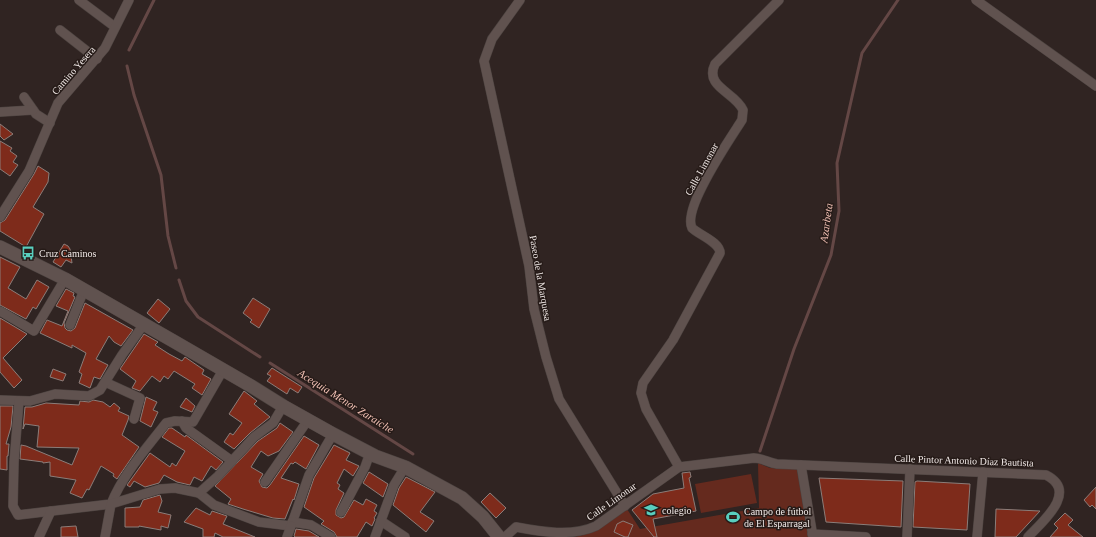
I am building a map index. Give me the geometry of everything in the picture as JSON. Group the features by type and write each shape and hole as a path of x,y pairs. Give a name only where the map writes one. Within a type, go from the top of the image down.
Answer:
{"main road":[{"path":"0,247 65,279 333,434 370,453 405,467 462,498 483,517 499,537"}],"street":[{"path":"79,0 116,27"},
{"name":"Camino Yesera","path":"0,217 29,172 58,103 106,48 129,0"},
{"name":"Paseo de la Marquesa","path":"520,0 492,39 484,61 529,266 534,309 546,357 559,399 625,506"},
{"name":"Calle Limonar","path":"679,467 646,409 642,399 642,387 646,378 673,340 720,253 717,245 692,228 690,224 690,216 700,190 742,120 743,110 738,103 714,81 712,75 713,68 715,64 779,0"},
{"path":"976,0 1096,86"},
{"path":"60,30 97,58"},
{"path":"24,97 36,114 50,123"},
{"path":"0,112 33,110"},
{"path":"0,311 34,331 65,279"},
{"path":"70,325 84,290"},
{"path":"0,400 30,401 55,394 89,396 100,390 144,324"},
{"path":"105,537 111,504 116,491 131,469 166,424 175,421 193,422 223,370"},
{"path":"105,382 140,398 134,419"},
{"path":"19,400 14,462 13,506 18,515 111,504 160,489 176,488 199,493 214,505 259,522 311,525 331,537"},
{"path":"199,493 218,476 254,437 273,423 283,406"},
{"path":"265,482 308,420"},
{"path":"182,421 186,428 232,461"},
{"path":"287,537 309,475 333,434"},
{"path":"341,512 365,466 370,453"},
{"name":"Calle Limonar","path":"505,537 516,527 557,533 583,532 596,526 679,467 757,458 772,464 801,465"},
{"path":"801,465 813,536 866,537"},
{"name":"Calle Pintor Antonio Díaz Bautista","path":"801,465 1046,475 1056,484 1059,492 1058,503 1028,537"},
{"path":"375,537 394,484 405,467"},
{"path":"907,537 910,469"},
{"path":"977,537 983,472"},
{"path":"39,537 51,511"},
{"path":"381,521 405,537"}],"shaded area":[{"path":"758,463 770,468 797,469 809,537 572,537 595,531 627,509 640,529 759,508"},
{"path":"751,474 757,503 701,513 695,484"}],"building":[{"path":"0,124 13,134 4,140 0,136"},
{"path":"0,141 12,148 10,151 17,156 13,162 18,165 10,176 0,169"},
{"path":"38,166 49,173 48,182 33,207 44,214 26,247 0,231 0,223 5,220"},
{"path":"64,244 70,249 72,263 66,260 61,267 53,262"},
{"path":"0,257 20,267 8,288 26,299 37,280 49,287 36,309 33,307 26,319 0,305"},
{"path":"66,289 74,293 73,296 75,297 64,323 67,330 71,331 75,328 85,303 133,330 121,346 114,342 109,336 96,359 108,365 100,379 94,377 90,388 79,383 82,374 79,372 86,353 72,345 72,348 40,333 47,320 62,326 68,311 56,306"},
{"path":"253,298 270,309 259,328 250,322 252,320 243,313"},
{"path":"158,299 170,309 159,323 147,313"},
{"path":"0,318 27,334 3,358 22,380 14,388 0,372"},
{"path":"144,334 158,342 155,345 169,354 182,361 185,357 204,370 202,374 211,379 202,395 192,388 195,384 174,371 168,379 164,376 160,382 152,376 140,391 132,388 136,381 120,369"},
{"path":"272,368 302,387 298,393 290,388 287,394 267,381 271,376 267,374"},
{"path":"53,369 66,374 63,381 50,377"},
{"path":"244,391 257,401 254,404 270,417 250,433 234,449 224,442 230,433 233,435 242,423 229,414"},
{"path":"146,397 157,402 153,410 158,412 151,427 140,421"},
{"path":"186,398 195,406 192,412 180,407"},
{"path":"93,400 103,402 110,407 114,403 120,408 118,411 129,416 122,435 139,447 117,479 113,476 114,474 101,466 89,490 87,489 82,498 70,493 76,480 50,476 50,462 43,463 20,459 21,445 72,465 79,448 37,447 39,426 25,424 23,429 25,407 32,407 46,403 79,405 80,401 89,402"},
{"path":"0,406 13,406 11,427 6,444 9,444 7,470 0,469"},
{"path":"280,423 293,432 279,451 268,456 261,451 251,467 263,474 259,481 262,487 267,488 270,485 304,436 319,445 306,469 295,462 293,464 291,463 281,478 299,484 294,500 293,499 285,519 273,518 228,504 231,499 215,486 258,441 277,428"},
{"path":"169,428 172,428 185,437 186,435 223,462 216,470 211,466 202,481 194,477 190,485 177,482 164,475 159,483 145,487 134,481 130,487 127,485 150,453 170,467 172,463 176,466 185,451 162,437"},
{"path":"334,445 350,453 346,460 359,466 353,476 344,469 337,483 340,485 338,489 344,493 336,510 336,515 341,518 344,517 354,500 363,505 366,499 377,505 374,511 377,513 372,526 366,522 357,537 337,537 334,532 321,524 324,521 304,507 314,478"},
{"path":"369,472 388,484 383,497 363,483"},
{"path":"690,472 691,477 689,478 696,511 653,519 657,537 654,537 632,510 653,494 684,488 682,473"},
{"path":"406,477 435,492 420,512 434,521 426,532 393,505 399,488"},
{"path":"819,478 903,481 901,527 826,522"},
{"path":"915,482 970,484 967,530 913,527"},
{"path":"1096,487 1096,509 1092,505 1090,507 1084,500"},
{"path":"490,493 506,508 496,518 481,502"},
{"path":"160,495 162,501 158,512 171,515 168,528 161,526 161,530 139,526 125,527 125,508 140,507 143,500"},
{"path":"196,508 210,515 212,511 227,516 223,524 255,537 223,537 215,533 214,537 203,537 203,529 184,522"},
{"path":"996,509 1040,511 1016,537 995,537"},
{"path":"1065,513 1073,520 1068,525 1083,537 1050,537 1058,528 1054,524"},
{"path":"623,521 633,525 628,537 614,532 617,524"},
{"path":"76,526 78,537 61,537 61,527"},
{"path":"296,529 309,531 319,537 295,537"}],"waterway":[{"name":"Acequia Menor Zaraiche","path":"129,50 154,0"},
{"name":"Azarbeta","path":"760,451 794,349 831,255 839,211 837,163 862,53 898,0"},
{"name":"Acequia Menor Zaraiche","path":"127,66 134,95 161,175 168,236 176,268"},
{"name":"Acequia Menor Zaraiche","path":"179,280 186,301 198,317 260,357"},
{"name":"Acequia Menor Zaraiche","path":"270,363 413,454"}],"place":[{"name":"Cruz Caminos","path":"28,253"},
{"name":"colegio","path":"651,510"},
{"name":"Campo de fútbol de El Esparragal","path":"733,517"}]}
